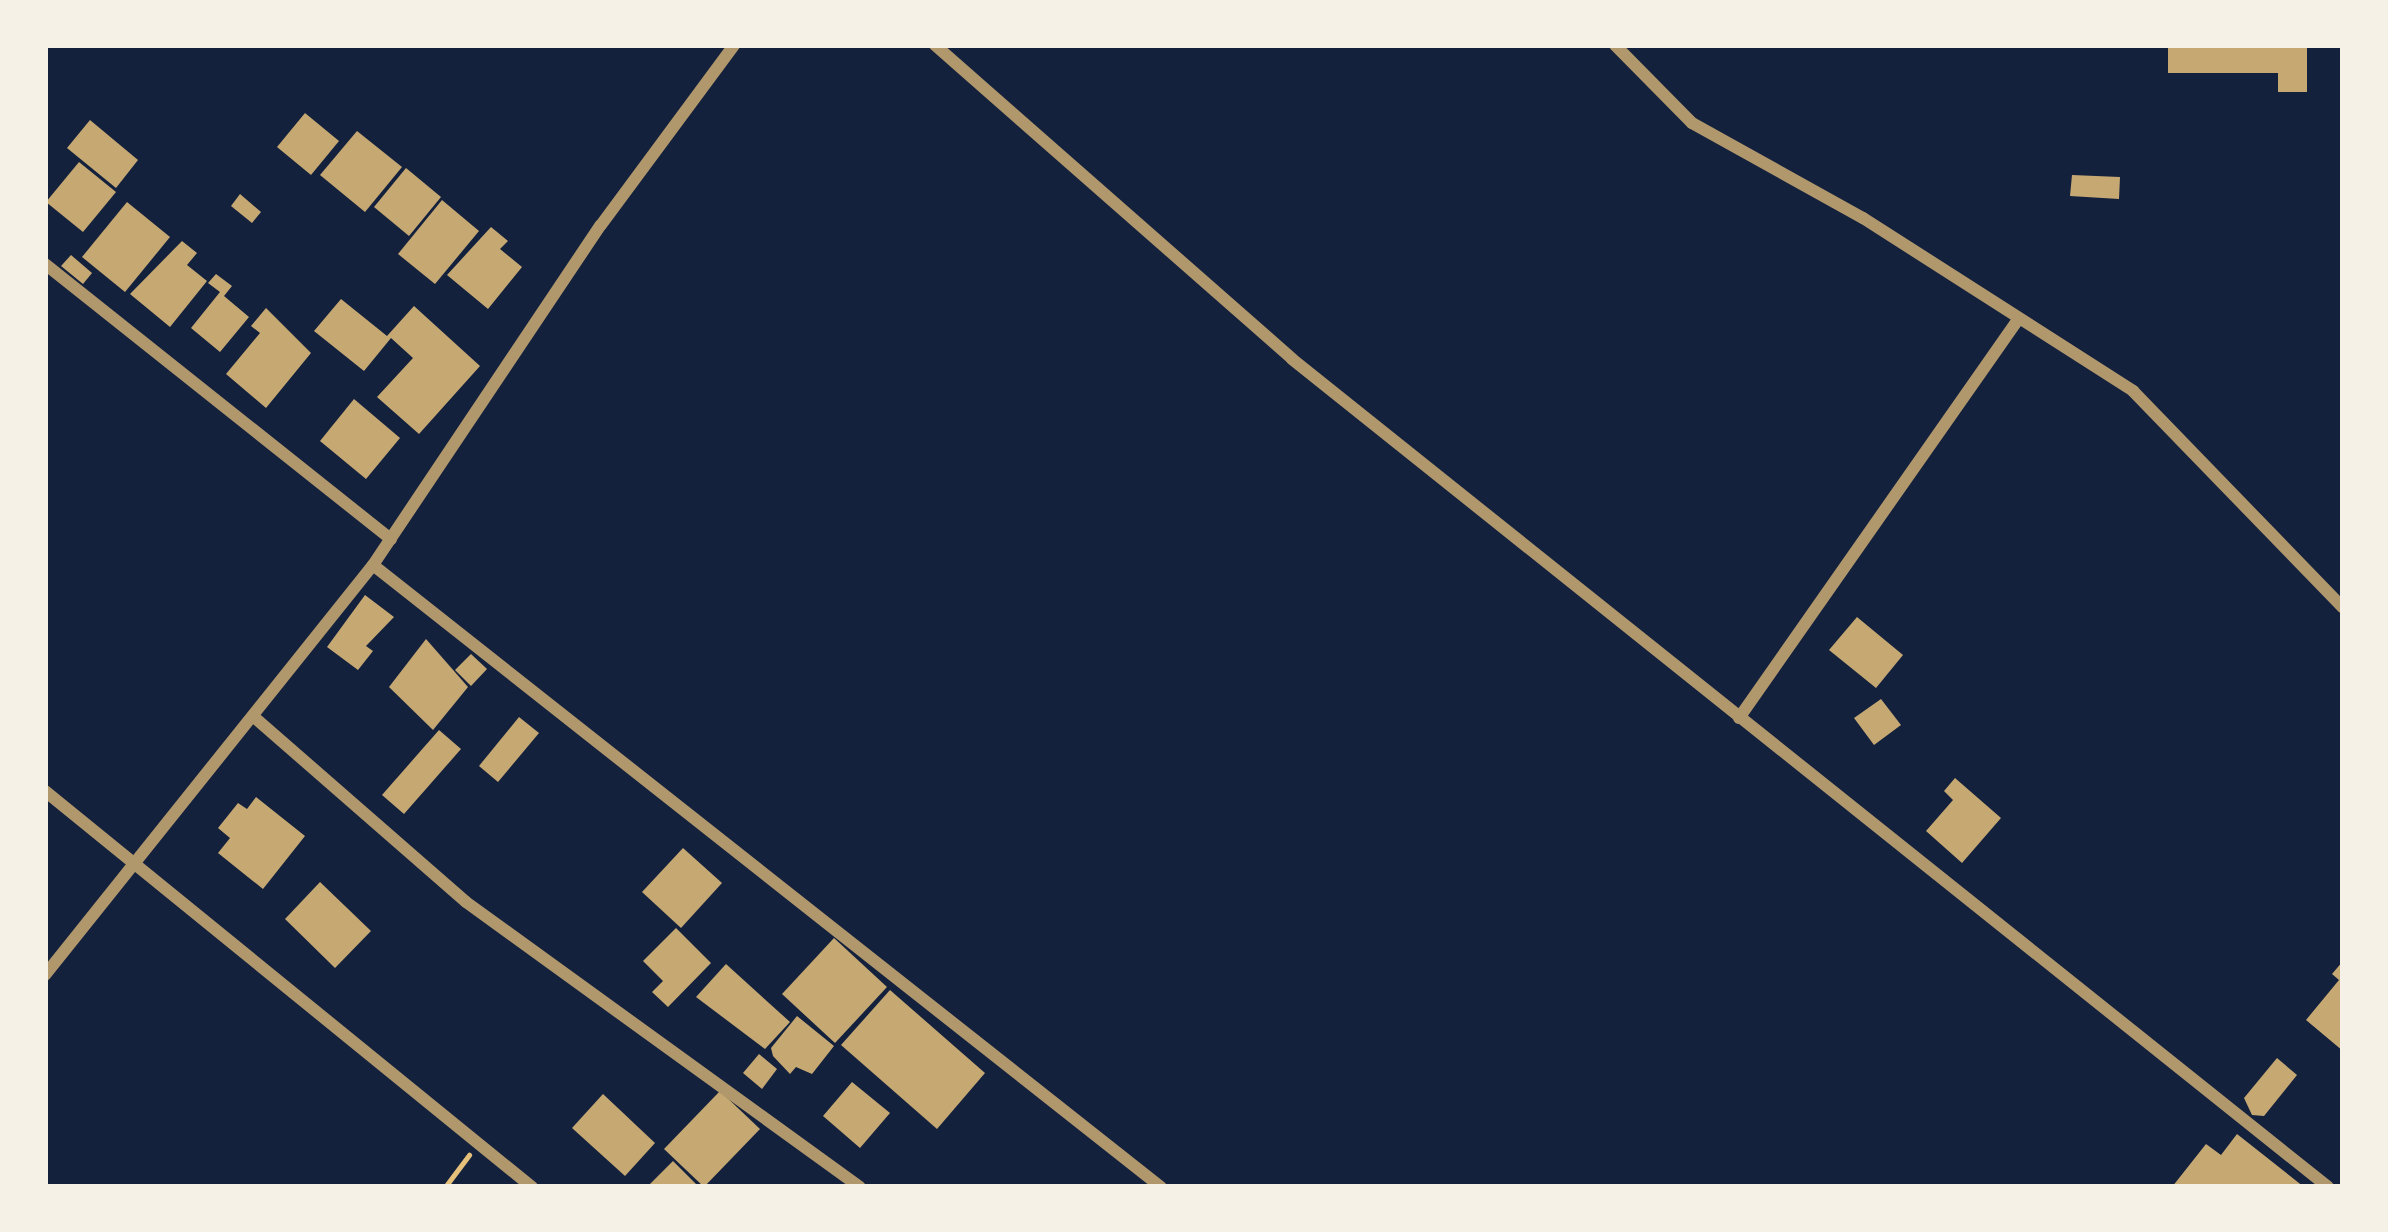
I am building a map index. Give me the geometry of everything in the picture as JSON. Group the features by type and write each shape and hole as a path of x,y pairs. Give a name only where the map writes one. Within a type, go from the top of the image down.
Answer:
{"street":[{"path":"45,975 373,565 601,225 734,45"},
{"path":"935,45 1292,359 2327,1187"},
{"path":"1615,45 1692,124 1863,218 2133,391 2343,608"},
{"path":"45,264 391,539"},
{"path":"1739,718 2018,321"},
{"path":"373,565 1161,1187"},
{"path":"254,717 466,902 860,1187"},
{"path":"45,790 476,1146 532,1187"}],"path":[{"path":"445,1187 476,1146"}],"building":[{"path":"2168,45 2307,45 2307,92 2278,92 2278,73 2168,73"},
{"path":"305,113 339,141 311,175 277,147"},
{"path":"90,120 138,160 116,188 67,148"},
{"path":"357,131 402,167 365,212 320,175"},
{"path":"79,162 116,192 83,232 46,202"},
{"path":"406,168 441,197 409,236 374,207"},
{"path":"2072,175 2120,177 2119,199 2070,196"},
{"path":"240,194 261,212 252,223 231,206"},
{"path":"442,200 479,231 435,284 398,254"},
{"path":"127,202 170,237 125,292 82,257"},
{"path":"491,227 508,241 500,249 522,267 488,309 447,275"},
{"path":"182,241 197,253 187,265 207,281 170,327 130,294"},
{"path":"71,255 92,273 83,284 61,266"},
{"path":"216,274 232,286 224,296 249,317 220,352 191,328 220,292 208,283"},
{"path":"341,299 387,336 414,306 480,366 419,434 377,397 413,358 391,338 364,371 314,331"},
{"path":"266,308 311,353 266,408 226,374 260,333 251,326"},
{"path":"354,399 400,438 366,479 320,441"},
{"path":"365,595 394,617 366,646 373,651 358,670 327,647"},
{"path":"1857,617 1903,655 1876,688 1829,650"},
{"path":"426,639 468,687 433,730 389,687"},
{"path":"471,654 487,669 471,686 455,670"},
{"path":"1881,699 1901,725 1874,745 1854,718"},
{"path":"519,717 539,733 498,782 479,766"},
{"path":"439,730 461,749 404,814 382,795"},
{"path":"1955,778 2001,818 1962,863 1926,831 1953,800 1944,791"},
{"path":"256,797 305,836 263,889 218,853 230,838 218,828 238,803 247,809"},
{"path":"683,848 722,883 681,928 642,892"},
{"path":"320,882 371,931 335,968 285,919"},
{"path":"676,928 711,963 668,1007 652,992 663,981 643,961"},
{"path":"834,938 887,987 835,1043 782,994"},
{"path":"2343,961 2343,1051 2306,1020 2339,980 2332,974"},
{"path":"726,964 790,1022 765,1049 696,997"},
{"path":"890,990 985,1073 937,1129 841,1045"},
{"path":"797,1016 834,1046 812,1074 796,1067 790,1074 773,1056 771,1048"},
{"path":"759,1054 777,1069 762,1089 743,1073"},
{"path":"2277,1058 2297,1075 2264,1116 2252,1115 2244,1098"},
{"path":"852,1082 890,1113 860,1148 823,1116"},
{"path":"720,1091 760,1129 704,1187 664,1149"},
{"path":"603,1094 655,1143 625,1176 572,1128"},
{"path":"2237,1134 2304,1187 2172,1187 2206,1144 2221,1155"},
{"path":"673,1161 699,1187 647,1187"}]}
